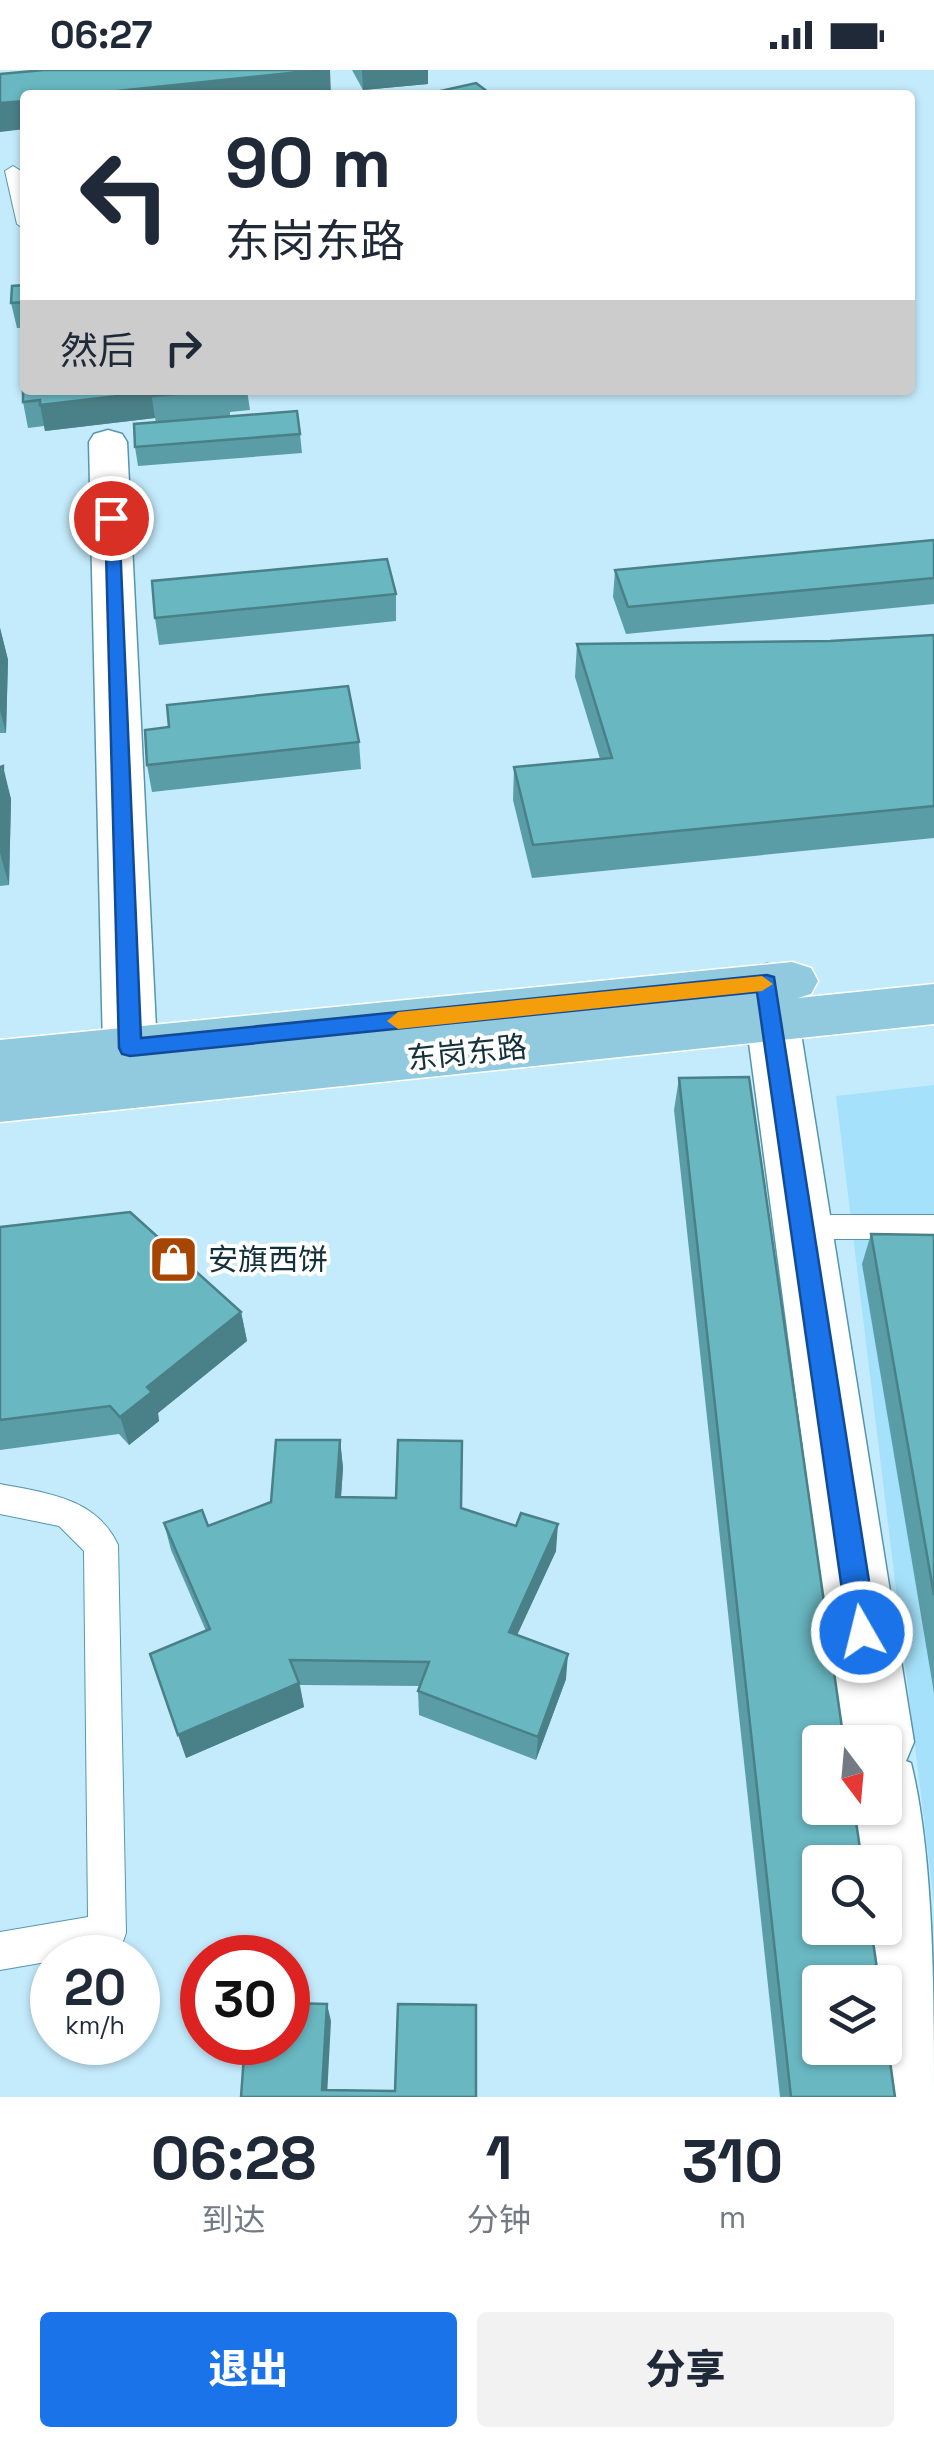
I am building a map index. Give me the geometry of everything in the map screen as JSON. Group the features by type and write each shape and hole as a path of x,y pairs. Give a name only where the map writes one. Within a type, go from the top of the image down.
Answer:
{"main road":[{"name":"东岗东路","path":"0,1101 770,1002 934,966"},
{"name":"东岗东路","path":"0,1061 130,1048 770,1002 934,1004"}],"street":[{"path":"108,442 130,1048"},
{"path":"770,1002 876,1725"},
{"path":"890,1825 930,2097"}],"lane":[{"path":"13,171 20,202"},
{"path":"804,1227 934,1227"},
{"path":"0,1499 68,1513 101,1545 107,1933 0,1951"}],"shaded area":[{"path":"934,1085 934,1902 836,1096"}],"building":[{"path":"44,70 319,70 127,90 20,90 20,101 0,103 0,74"},
{"path":"476,83 485,90 444,90"},
{"path":"20,285 20,302 11,303 12,286"},
{"path":"23,395 125,395 40,405 40,400 23,402"},
{"path":"297,411 300,434 135,447 134,424"},
{"path":"934,540 934,578 628,607 615,570"},
{"path":"387,559 396,594 155,618 152,581"},
{"path":"934,635 934,806 533,845 514,767 612,758 577,644 830,641"},
{"path":"348,686 359,742 147,765 145,730 169,727 167,705"},
{"path":"3,766 0,848 0,767"},
{"path":"749,1077 842,1725 802,1725 802,1825 857,1825 859,1845 802,1845 802,1945 874,1945 876,1965 802,1965 802,2065 890,2065 895,2097 791,2097 679,1078"},
{"path":"130,1212 241,1312 147,1387 152,1392 120,1417 110,1406 0,1420 0,1227"},
{"path":"871,1234 934,1235 934,1595"},
{"path":"276,1440 340,1440 336,1497 396,1498 398,1440 462,1441 461,1508 516,1526 521,1513 558,1524 509,1632 568,1654 538,1737 418,1691 429,1662 290,1660 299,1683 178,1735 150,1654 210,1629 164,1523 202,1510 208,1526 271,1502"},
{"path":"310,2004 327,2004 322,2090 395,2091 398,2004 476,2005 476,2097 241,2097 243,2065 310,2065"}],"slow traffic":[{"path":"398,1021 762,984"}],"place":[{"name":"安旗西饼","path":"173,1260"}],"route":[{"path":"111,518 130,1048 767,983 862,1632"}]}
